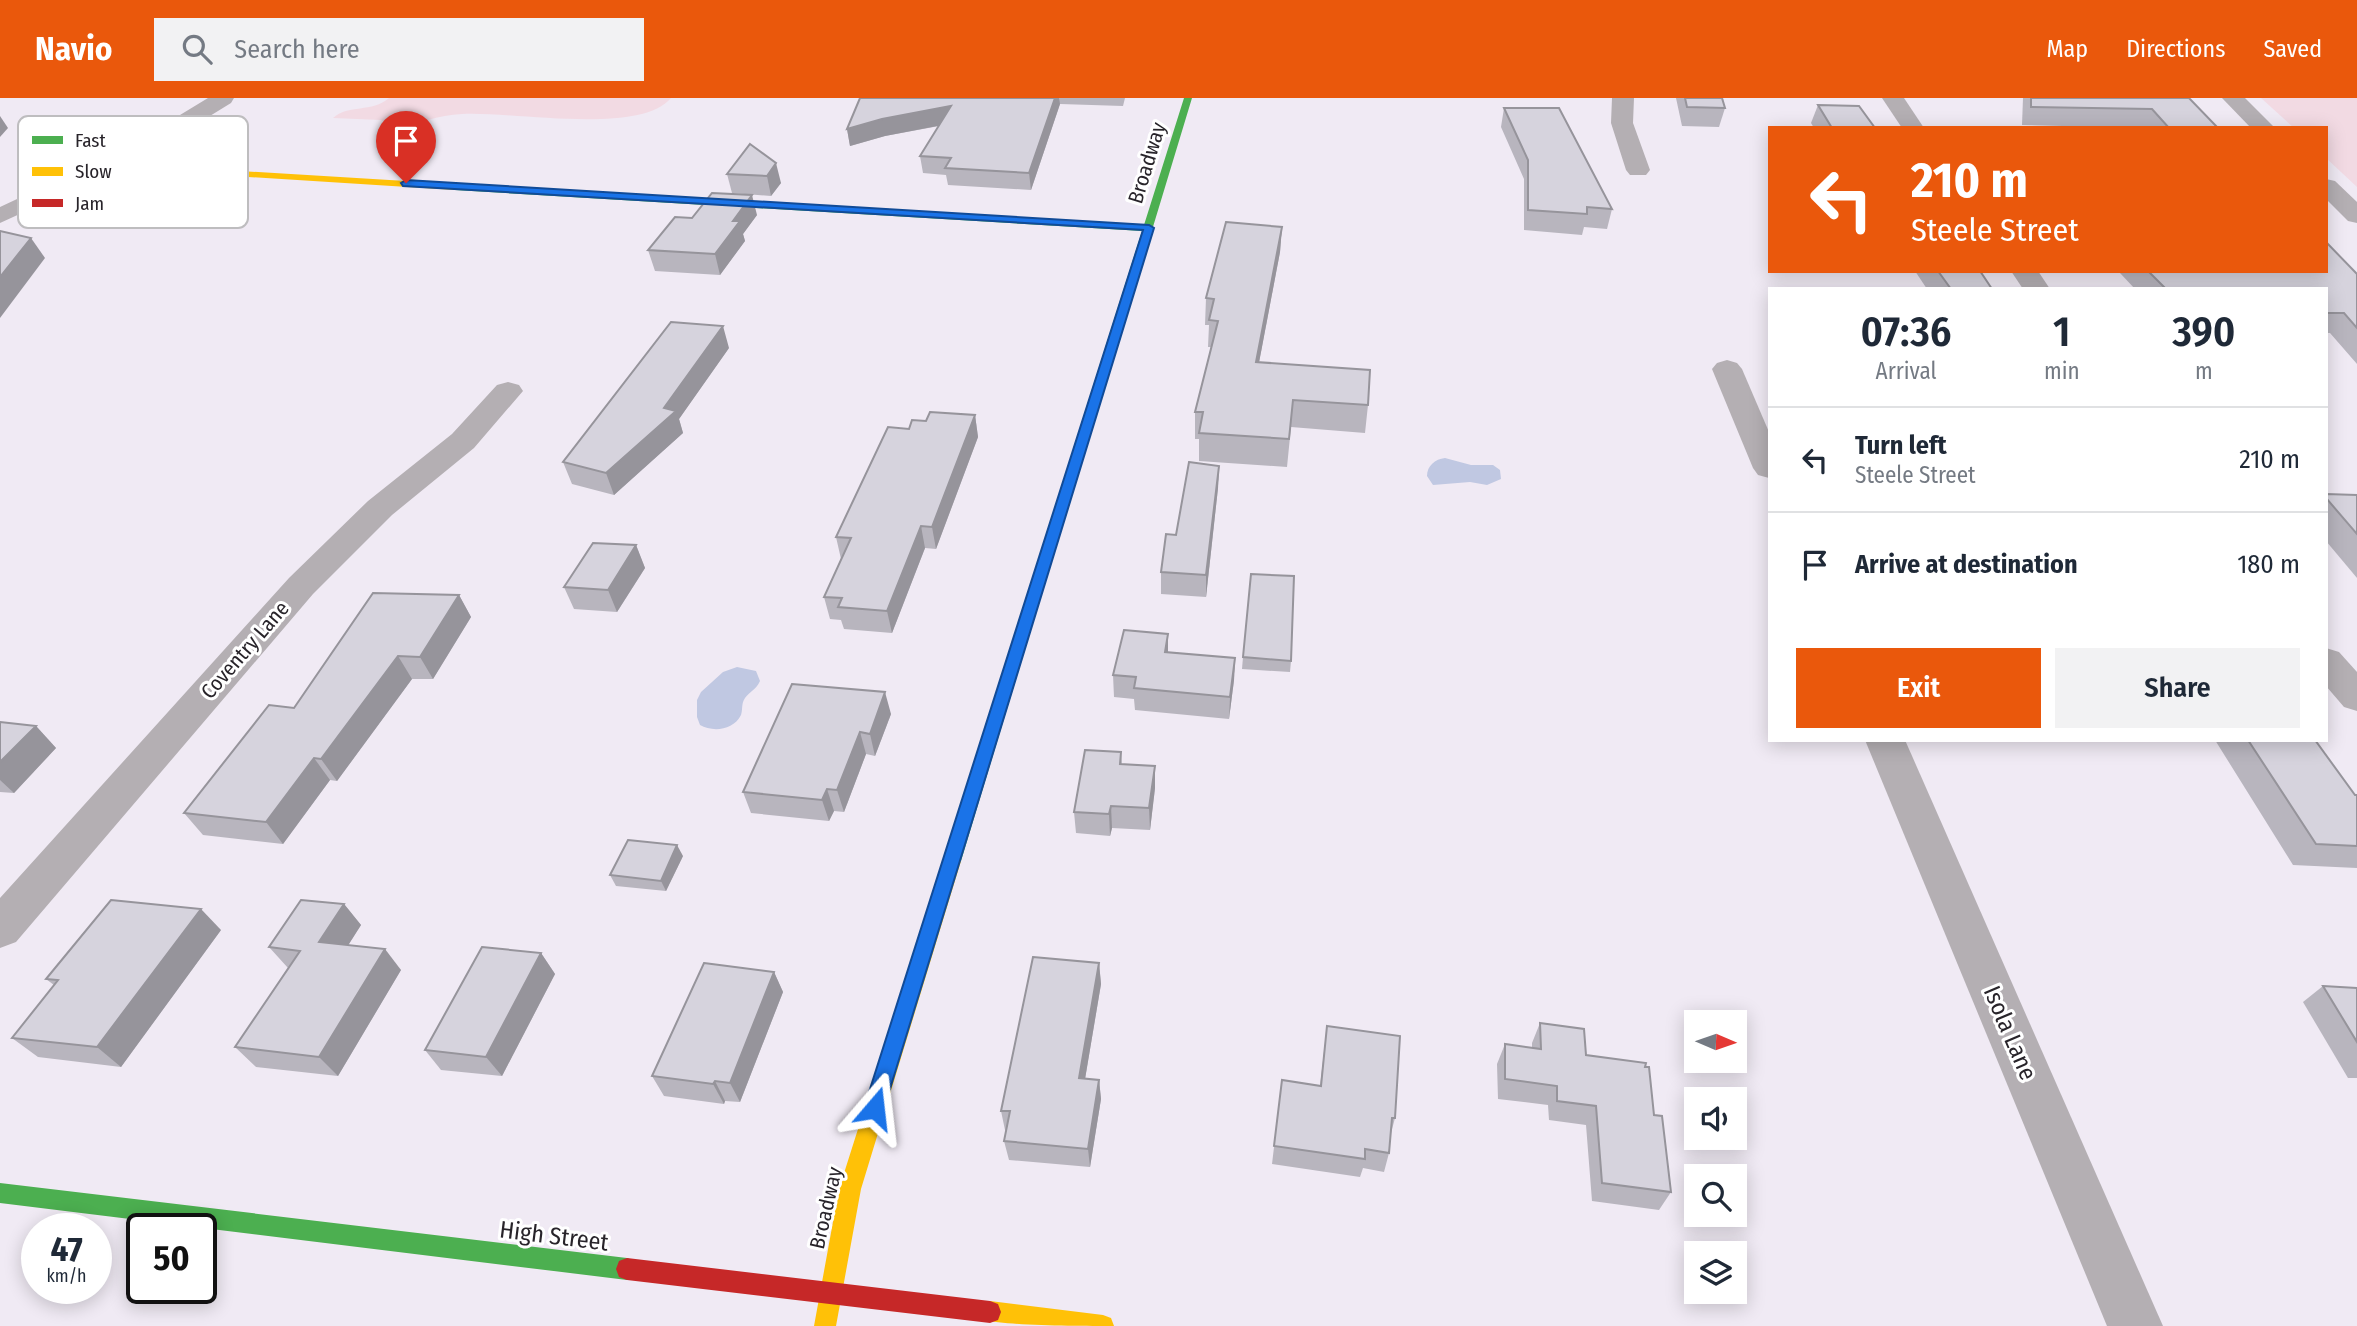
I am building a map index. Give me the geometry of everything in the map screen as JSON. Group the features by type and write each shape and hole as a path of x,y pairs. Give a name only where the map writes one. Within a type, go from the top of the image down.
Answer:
{"street":[{"path":"195,116 223,98"},
{"name":"Broadway","path":"825,1326 829,1292 850,1189 1188,98"},
{"path":"1623,98 1622,123 1638,170"},
{"path":"1893,98 1912,126"},
{"path":"2233,98 2262,126"},
{"path":"248,174 1149,228"},
{"path":"2328,188 2357,216"},
{"path":"0,216 18,208"},
{"path":"1727,369 1768,466"},
{"name":"Coventry Lane","path":"0,929 301,586 380,508 463,441 508,391"},
{"path":"2328,662 2357,696"},
{"name":"Isola Lane","path":"1886,742 2135,1326"},
{"name":"High Street","path":"0,1193 1102,1326"}],"shaded area":[{"path":"389,98 671,98 655,109 632,116 604,119 462,114 394,127 381,120 333,118 346,111 382,103"},
{"path":"2261,98 2357,98 2357,187 2328,160 2328,126 2292,126"}],"water":[{"path":"1445,458 1471,465 1493,465 1500,470 1501,479 1487,485 1470,482 1433,485 1427,476 1428,469 1435,461"},
{"path":"737,667 756,671 760,681 744,700 741,715 733,724 722,729 710,729 700,725 697,700 701,692 723,672"}],"building":[{"path":"860,98 1055,98 1029,173 945,168 951,158 920,156 951,106 882,119 847,129"},
{"path":"1685,98 1722,98 1725,108 1687,107"},
{"path":"2031,98 2189,98 2216,126 2167,126 2152,109 2031,107"},
{"path":"1818,105 1859,106 1874,126 1831,126"},
{"path":"1504,108 1559,108 1612,209 1587,207 1587,214 1528,210 1528,160"},
{"path":"750,144 776,163 767,176 727,174"},
{"path":"712,193 752,195 733,221 740,221 715,254 648,250 675,217 692,218"},
{"path":"1226,222 1282,227 1256,362 1370,370 1368,405 1293,400 1289,439 1199,433 1203,412 1195,412 1218,321 1209,320 1214,299 1206,298"},
{"path":"0,231 31,238 0,277"},
{"path":"2328,244 2357,274 2357,328 2344,313 2328,313 2328,287 2164,287 2150,273 2328,273"},
{"path":"1939,273 1981,273 1991,287 1950,287"},
{"path":"671,322 723,326 664,408 676,411 606,473 563,462"},
{"path":"930,412 975,415 932,527 921,526 887,611 838,607 842,598 824,597 851,538 836,537 888,427 909,429 912,420 926,421"},
{"path":"1189,462 1219,466 1206,575 1161,572 1166,534 1176,535"},
{"path":"2328,494 2357,495 2357,534 2328,500"},
{"path":"593,543 636,545 608,590 564,587"},
{"path":"1251,574 1294,576 1291,661 1243,657"},
{"path":"373,593 459,595 420,657 398,656 321,759 314,758 266,822 184,813 269,705 294,708"},
{"path":"1124,630 1168,634 1165,652 1235,658 1230,697 1134,688 1136,677 1113,675"},
{"path":"792,684 885,692 870,734 860,732 837,790 827,789 822,800 743,792"},
{"path":"0,722 36,726 0,762"},
{"path":"2249,742 2316,742 2357,795 2357,846 2316,844"},
{"path":"1085,750 1121,752 1120,764 1155,766 1149,808 1111,806 1109,814 1074,812"},
{"path":"628,840 677,845 661,881 610,875"},
{"path":"111,900 201,909 97,1047 12,1038 58,980 46,979"},
{"path":"301,900 344,904 319,942 385,949 319,1057 235,1047 300,951 269,947"},
{"path":"482,947 541,953 486,1057 425,1050"},
{"path":"1033,957 1099,963 1079,1078 1099,1080 1088,1149 1004,1141 1010,1111 1001,1111"},
{"path":"704,963 774,972 730,1083 715,1081 713,1084 652,1076"},
{"path":"2323,986 2357,988 2357,1042"},
{"path":"1540,1023 1584,1029 1586,1055 1646,1063 1645,1067 1649,1067 1654,1115 1662,1116 1671,1192 1602,1183 1596,1106 1557,1101 1557,1086 1505,1079 1505,1044 1541,1049"},
{"path":"1327,1026 1400,1036 1395,1118 1392,1118 1389,1153 1365,1149 1365,1159 1274,1146 1282,1080 1321,1086"}],"traffic: fast":[{"path":"952,861 1188,98"},
{"path":"455,187 1149,228"},
{"path":"0,1193 627,1269"}],"traffic: slow":[{"path":"248,174 455,187"},
{"path":"825,1326 850,1189 952,861"},
{"path":"990,1312 1103,1326"}],"traffic: jam":[{"path":"627,1269 990,1312"}],"route":[{"path":"406,183 1149,228 875,1108"}]}
